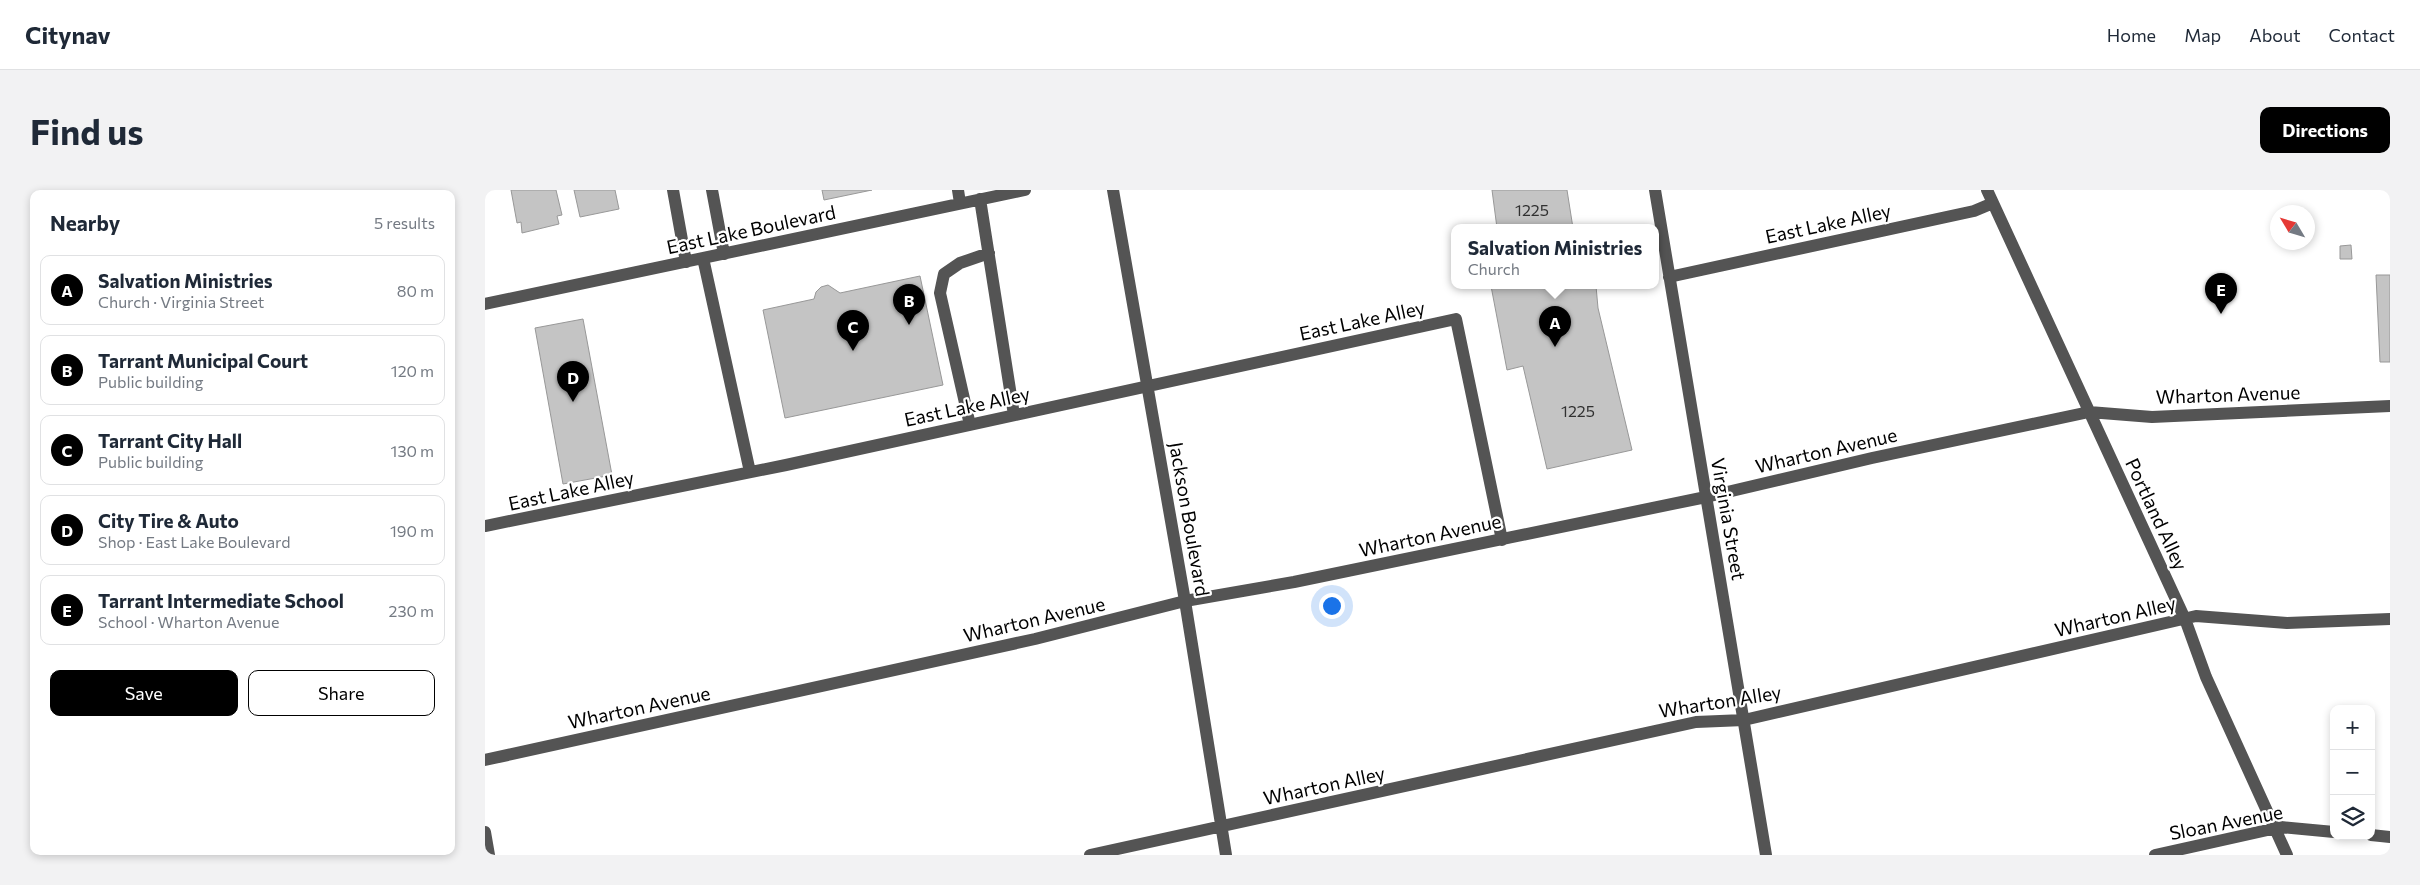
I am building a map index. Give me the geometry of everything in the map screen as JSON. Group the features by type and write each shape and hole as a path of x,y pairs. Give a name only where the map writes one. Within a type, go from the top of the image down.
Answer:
{"street":[{"path":"673,190 686,262"},
{"path":"711,190 724,254"},
{"name":"East Lake Boulevard","path":"485,304 724,254 959,196 980,199 1025,190"},
{"name":"Jackson Boulevard","path":"1113,190 1149,386 1226,855"},
{"name":"Virginia Street","path":"1655,190 1766,855"},
{"name":"Portland Alley","path":"1987,190 2185,619 2207,677 2287,855"},
{"path":"980,199 1014,415"},
{"name":"East Lake Alley","path":"1669,277 1974,211 1993,203"},
{"path":"970,425 940,293 944,274 960,263 989,253"},
{"path":"703,258 750,472"},
{"name":"East Lake Alley","path":"485,526 750,472 1456,319 1501,540"},
{"name":"Wharton Avenue","path":"485,760 1035,639 1185,601 1294,582 1501,540 1706,497 1872,458 2089,412 2152,417 2390,406"},
{"name":"Wharton Alley","path":"1089,855 1696,722 1744,720 2196,616 2287,623 2390,619"},
{"name":"Sloan Avenue","path":"2155,855 2275,829 2330,832"},
{"path":"485,832 489,855"},
{"path":"2375,835 2390,837"}],"building":[{"path":"511,190 556,190 562,215 557,216 559,224 522,233 521,222 517,223"},
{"path":"574,190 615,190 619,209 580,217"},
{"path":"822,190 872,190 824,200"},
{"path":"1492,190 1567,190 1572,224 1496,224"},
{"path":"2351,245 2352,259 2340,259 2340,246"},
{"path":"2376,275 2390,275 2390,362 2380,362"},
{"path":"920,276 943,385 785,418 763,310 814,299 816,292 821,287 828,285 840,293"},
{"path":"1492,289 1596,289 1598,308 1632,450 1547,469 1523,366 1507,370"},
{"path":"583,319 612,475 563,484 535,328"}],"place":[{"name":"Tarrant Intermediate School","path":"2221,314"},
{"name":"Tarrant Municipal Court","path":"909,325"},
{"name":"Salvation Ministries","path":"1555,347"},
{"name":"Tarrant City Hall","path":"853,351"},
{"name":"City Tire & Auto","path":"573,402"}]}
